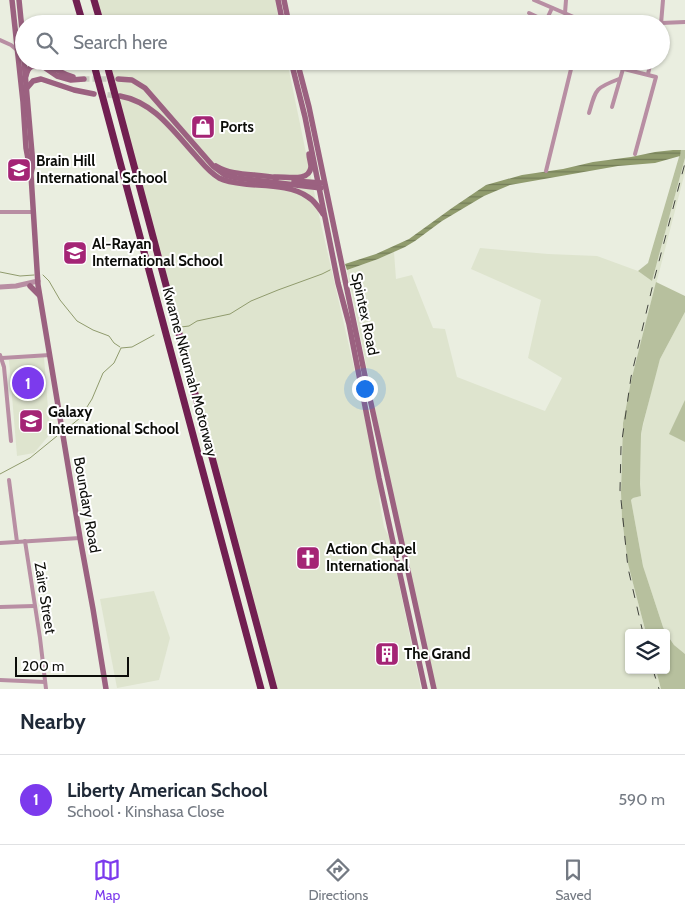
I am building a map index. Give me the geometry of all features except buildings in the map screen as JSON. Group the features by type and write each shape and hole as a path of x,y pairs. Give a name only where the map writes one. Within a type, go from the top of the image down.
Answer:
{"highway":[{"path":"76,0 80,15"},
{"path":"90,0 94,15"},
{"path":"94,0 98,15"},
{"name":"Kwame Nkrumah Motorway","path":"95,70 261,689"},
{"name":"Kwame Nkrumah Motorway","path":"108,70 274,689"}],"main road":[{"name":"Boundary Road","path":"12,0 15,24"},
{"name":"Boundary Road","path":"18,0 20,15"},
{"path":"278,0 281,15"},
{"path":"284,0 287,15"},
{"name":"Boundary Road","path":"20,70 26,148 31,175 40,296 106,689"},
{"name":"Boundary Road","path":"25,70 33,165 31,175"},
{"path":"25,78 28,70"},
{"path":"47,70 65,79 84,79"},
{"path":"56,70 77,79"},
{"name":"Spintex Road","path":"293,70 338,284 349,324 425,689"},
{"name":"Spintex Road","path":"299,70 326,185 364,376 434,689"},
{"path":"118,78 132,80 145,88 219,172 231,177 319,186 326,185"},
{"path":"26,89 33,81 41,79 74,90 94,94"},
{"path":"208,160 221,169 234,173 275,177 305,176 311,166 298,100 297,83"},
{"path":"120,96 133,99 157,114 207,168 219,178 230,182 296,190 313,200 325,218"},
{"path":"188,137 188,148"},
{"path":"275,177 319,186"},
{"path":"38,281 30,284 40,296"}],"street":[{"path":"534,0 570,15"},
{"path":"565,13 566,0"},
{"path":"662,15 663,0"},
{"path":"549,15 552,8"},
{"path":"529,13 533,15"},
{"path":"670,23 685,22"},
{"path":"0,40 15,47"},
{"path":"546,171 571,70"},
{"path":"612,107 623,70"},
{"path":"628,70 656,76 635,154"},
{"path":"648,74 649,70"},
{"path":"589,114 595,92 601,86 619,79"},
{"path":"0,212 34,212"},
{"path":"0,287 30,284 38,281"},
{"path":"11,441 4,367 1,356 50,355"},
{"path":"9,480 17,542"},
{"path":"0,544 80,538"},
{"name":"Zaire Street","path":"25,541 46,689"},
{"path":"0,607 34,606"},
{"path":"0,680 46,682"}],"shaded area":[{"path":"97,0 275,0 278,15 101,15"},
{"path":"112,70 289,70 380,490 379,499 384,527 389,537 421,689 276,689 115,91"},
{"path":"681,150 685,150 685,158 652,281 638,271 648,263"},
{"path":"681,150 680,156 655,163 618,166 510,185 484,196 442,221 405,247 347,270 345,264 376,254 409,239 486,185 522,175"},
{"path":"685,158 685,172 631,381 623,423 622,519 628,564 645,629 625,629 625,674 657,674 661,689 436,689 384,453 347,270 394,252 396,279 412,275 433,328 445,329 457,377 545,411 562,378 528,358 541,300 471,269 480,248 597,256 638,271 652,280"},
{"path":"656,282 685,296 685,312 660,359 641,434 641,496 631,500 643,566 664,629 645,629 628,564 622,519 623,423 631,381"},
{"path":"685,312 685,654 674,645 670,638 670,629 664,629 663,627 643,566 631,500 641,496 641,434 660,359"},
{"path":"44,357 50,434 34,453 17,456 9,360"},
{"path":"685,400 685,442 669,434"},
{"path":"154,591 170,638 159,680 117,688 100,599"},
{"path":"670,639 685,654 685,689 661,689 657,674 670,674"}],"waterway":[{"path":"181,327 189,326 197,321 230,314 251,301 330,270"},
{"path":"0,272 20,276 34,275"},
{"path":"43,275 77,321 109,336 120,347"},
{"path":"69,427 80,418 92,399 103,373 114,363 121,348 132,347 154,335"},
{"path":"0,474 30,458 57,436"}],"tunnel":[{"path":"84,79 118,79"},
{"path":"99,94 119,96"}],"railway":[{"path":"642,629 628,568 620,490 621,447 631,377 685,163"},
{"path":"654,674 659,689"}],"place":[{"name":"Ports","path":"203,127"},
{"name":"Brain Hill International School","path":"19,170"},
{"name":"Al-Rayan International School","path":"75,253"},
{"name":"Liberty American School","path":"28,383"},
{"name":"Galaxy International School","path":"31,421"},
{"name":"Action Chapel International","path":"308,558"},
{"name":"The Grand","path":"387,654"}]}
